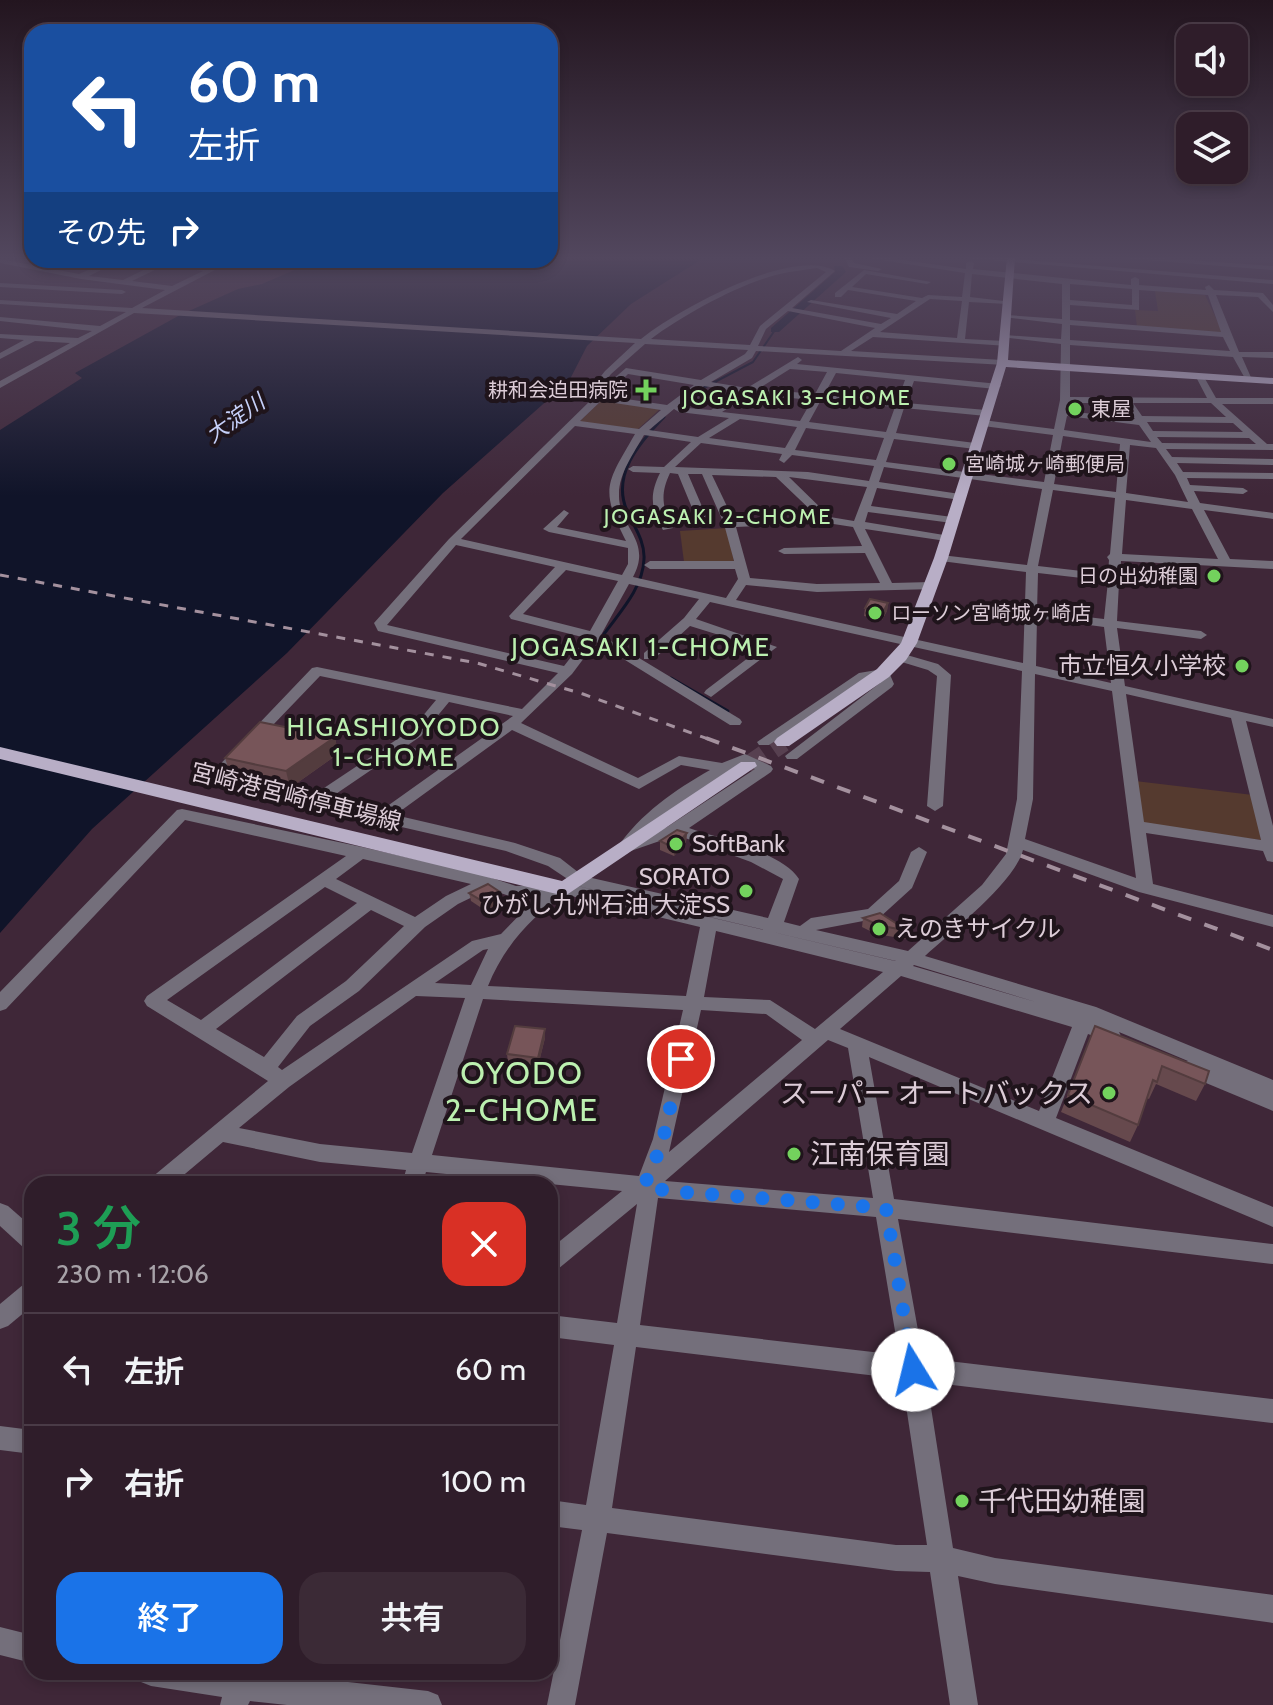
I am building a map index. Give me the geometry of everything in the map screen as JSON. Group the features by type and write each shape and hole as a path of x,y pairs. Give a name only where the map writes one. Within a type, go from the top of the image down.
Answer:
{"main road":[{"path":"788,749 883,673 904,650 941,558 996,386 1005,337"},
{"path":"1002,363 1273,381"},
{"name":"宮崎港宮崎停車場線","path":"0,745 172,790"},
{"name":"宮崎港宮崎停車場線","path":"0,753 571,884"},
{"path":"571,884 748,766"}],"street":[{"path":"9,337 79,341"},
{"path":"1,383 87,337"},
{"path":"583,337 1002,363"},
{"path":"647,337 602,375 592,394 600,398 667,408"},
{"path":"379,819 525,714 567,671 594,636 634,564 634,546 616,511 613,496 615,478 641,432 667,408 744,360 759,337"},
{"path":"843,353 865,337"},
{"path":"908,337 1064,342 1273,355"},
{"path":"558,1256 644,1186 904,963 998,878 1018,842 1025,799 1032,568 1065,400 1065,337"},
{"path":"1227,337 1250,380"},
{"path":"0,356 33,338"},
{"path":"713,413 813,351"},
{"path":"890,376 891,356"},
{"path":"939,381 943,359"},
{"path":"789,366 996,386"},
{"path":"779,474 788,451 833,370"},
{"path":"567,671 382,628 380,623 453,541 626,371 750,391 942,408 1059,431 1162,446 1271,450"},
{"path":"859,401 868,373"},
{"path":"1200,377 1212,399 1271,450"},
{"path":"887,586 858,526 910,378"},
{"path":"942,408 953,382"},
{"path":"1125,399 1162,446 1189,488 1226,563"},
{"path":"1065,400 1273,401"},
{"path":"679,409 975,446"},
{"path":"1063,413 1142,421 1234,420"},
{"path":"667,528 657,506 665,470 700,440 739,416"},
{"path":"572,423 1273,516"},
{"path":"1152,434 1251,435"},
{"path":"1125,441 1113,557 1110,624 1145,888"},
{"path":"1171,460 1273,462"},
{"path":"633,469 779,474 873,483 960,497"},
{"path":"682,471 704,525"},
{"path":"706,472 730,524 741,565 743,581 729,602"},
{"path":"779,474 827,520"},
{"path":"1180,475 1273,476"},
{"path":"1235,476 1255,514"},
{"path":"1189,488 1243,491"},
{"path":"865,508 952,520"},
{"path":"564,513 549,529 634,546"},
{"path":"730,524 827,520 946,538"},
{"path":"453,541 729,602 904,650 1029,668 1273,723"},
{"path":"784,551 869,549"},
{"path":"1113,557 1273,565"},
{"path":"941,558 1134,581"},
{"path":"564,565 515,616 594,636 682,682 735,722"},
{"path":"650,565 741,565"},
{"path":"743,581 817,588 931,586"},
{"path":"649,656 688,621 707,597"},
{"path":"1031,614 1201,635"},
{"path":"688,621 771,647 711,693"},
{"path":"904,650 944,675 935,806"},
{"path":"525,714 317,671 214,778 509,847 554,862 571,884 709,925 904,963"},
{"path":"764,742 864,676 883,673"},
{"path":"313,802 400,746 416,733 446,697"},
{"path":"1135,826 1272,850 1238,716"},
{"path":"511,724 639,784 679,760 722,768"},
{"path":"400,746 448,769"},
{"path":"745,758 766,769 676,829 625,848 639,828 722,768 745,758"},
{"path":"0,1004 182,814 362,852 515,892 571,884 803,933 1085,1018 1273,1088"},
{"path":"676,829 757,858 788,875 791,879 774,926"},
{"path":"1018,842 1145,888 1273,921"},
{"path":"274,1075 153,1001 362,852"},
{"path":"803,933 811,924 873,914 906,884 919,852"},
{"path":"325,880 416,925"},
{"path":"274,1075 296,1027 360,980 375,960 416,925 454,899 489,883"},
{"path":"415,1176 476,994 503,940 544,900 571,884"},
{"path":"203,1029 368,903"},
{"path":"561,1705 629,1338 648,1204 644,1186 662,1144 695,1002 709,925"},
{"path":"168,1176 221,1133 274,1075 415,989 478,945 503,940"},
{"path":"415,989 770,1007 819,1034 857,1044 1273,1217"},
{"path":"1085,1018 1273,1103"},
{"path":"1045,1120 1085,1018"},
{"path":"857,1044 913,1370 964,1705"},
{"path":"221,1133 320,1153 551,1176"},
{"path":"558,1177 668,1191 886,1208 1273,1254"},
{"path":"0,1213 24,1234"},
{"path":"0,1318 24,1298"},
{"path":"558,1327 629,1338 1273,1411"},
{"path":"0,1438 24,1441"},
{"path":"558,1514 896,1558 942,1559 995,1571 1273,1609"},
{"path":"0,1641 24,1647"},
{"path":"195,1680 239,1688 428,1705"}],"shaded area":[{"path":"602,400 661,408 637,430 579,422"},
{"path":"727,528 734,562 684,562 680,531"},
{"path":"1135,781 1253,795 1261,840 1146,825 1141,820"}],"water":[{"name":"大淀川","path":"141,337 597,337 587,346 569,381 443,493 287,653 92,829 0,933 0,430 82,378 75,373"}],"building":[{"path":"870,599 888,603 883,612 865,608"},
{"path":"260,722 335,737 286,771 225,758"},
{"path":"677,830 687,833 674,848 660,841"},
{"path":"488,884 500,892 484,902 469,893"},
{"path":"880,913 908,931 878,925 863,918"},
{"path":"515,1026 545,1029 538,1058 507,1054"},
{"name":"スーパー オートバックス","path":"1095,1026 1209,1071 1205,1084 1162,1066 1157,1082 1153,1080 1138,1125 1068,1095"}],"waterway":[{"path":"711,384 753,362 770,337"},
{"path":"711,384 715,382"},
{"path":"695,392 711,384"},
{"path":"605,639 604,634 635,590 643,570 641,541 623,499 625,473 637,449 664,417"},
{"path":"671,678 728,711"}],"tunnel":[{"path":"748,766 783,742"}],"railway":[{"path":"0,575 477,663 583,694 711,740"},
{"path":"706,738 1273,950"}],"place":[{"name":"耕和会迫田病院","path":"646,390"},
{"name":"東屋","path":"1075,409"},
{"name":"宮崎城ヶ崎郵便局","path":"949,464"},
{"name":"日の出幼稚園","path":"1214,576"},
{"name":"ローソン宮崎城ヶ崎店","path":"875,613"},
{"name":"市立恒久小学校","path":"1242,666"},
{"name":"SoftBank","path":"676,844"},
{"name":"SORATO ひがし九州石油 大淀SS","path":"746,891"},
{"name":"えのきサイクル","path":"879,929"},
{"name":"スーパー オートバックス","path":"1109,1093"},
{"name":"江南保育園","path":"794,1154"},
{"name":"千代田幼稚園","path":"962,1501"}],"district":[{"name":"JOGASAKI 3-CHOME","path":"797,397"},
{"name":"JOGASAKI 2-CHOME","path":"718,516"},
{"name":"JOGASAKI 1-CHOME","path":"641,647"},
{"name":"HIGASHIOYODO 1-CHOME","path":"394,742"},
{"name":"OYODO 2-CHOME","path":"522,1092"}],"route":[{"path":"681,1059 662,1144 644,1186 668,1191 886,1208 913,1370"}]}
